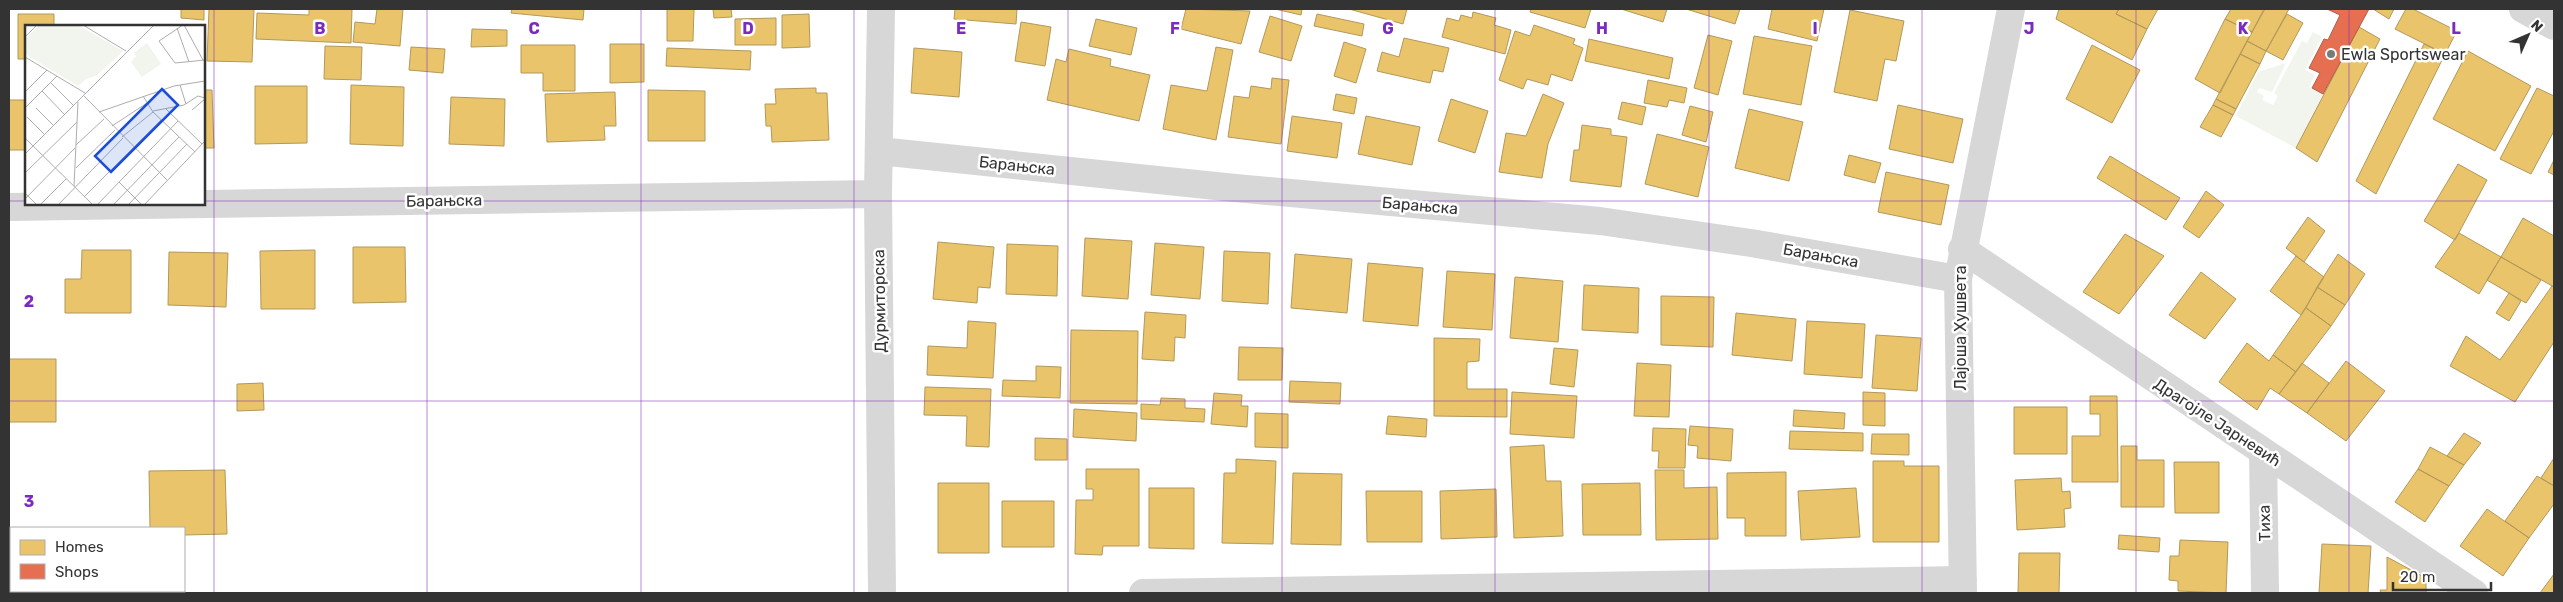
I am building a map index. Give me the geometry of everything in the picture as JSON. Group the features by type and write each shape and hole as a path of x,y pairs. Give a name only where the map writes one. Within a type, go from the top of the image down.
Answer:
{"street":[{"name":"Дурмиторска","path":"881,9 878,194 882,593"},
{"name":"Лајоша Хушвета","path":"1963,587 1958,279 1962,248 2011,9"},
{"path":"2523,9 2554,26"},
{"name":"Барањска","path":"879,151 1234,188 1600,221 1752,243 1958,279"},
{"name":"Барањска","path":"205,204 878,194"},
{"name":"Барањска","path":"9,207 143,205"},
{"name":"Драгојле Јарневић","path":"1962,248 2474,593"},
{"name":"Тиха","path":"2264,452 2266,593"},
{"path":"1143,593 1963,587"}],"shaded area":[{"path":"2313,32 2322,37 2305,70 2315,75 2309,87 2323,94 2296,148 2236,116 2258,72 2286,63 2272,92 2259,88 2257,92 2264,96 2262,100 2273,105 2278,96 2274,93 2302,41 2307,43"}],"building: Homes":[{"path":"181,9 204,9 204,20 181,18"},
{"path":"209,9 254,9 252,62 207,61"},
{"path":"309,9 352,9 351,43 256,39 257,13 309,15"},
{"path":"377,9 403,9 400,46 353,42 355,22 375,24"},
{"path":"512,9 584,9 583,20 511,13"},
{"path":"667,9 694,9 693,41 667,41"},
{"path":"713,9 731,9 732,17 714,18"},
{"path":"955,9 1017,9 1016,24 954,19"},
{"path":"1186,9 1250,11 1241,44 1181,29"},
{"path":"1275,9 1302,9 1301,15"},
{"path":"1349,9 1407,9 1403,24"},
{"path":"1531,9 1591,9 1585,28 1530,12"},
{"path":"1621,9 1667,9 1663,22"},
{"path":"1686,9 1740,9 1735,24"},
{"path":"1772,9 1824,9 1817,41 1768,29"},
{"path":"2059,9 2119,9 2116,14 2147,29 2132,60 2056,19"},
{"path":"2119,9 2158,9 2147,29 2116,14"},
{"path":"2231,9 2264,9 2252,32 2225,19"},
{"path":"2265,9 2289,9 2266,51 2247,41"},
{"path":"2373,9 2394,9 2389,19"},
{"path":"2406,9 2413,9 2457,31 2445,54 2395,29"},
{"path":"1850,10 1904,21 1896,61 1885,59 1877,101 1834,92"},
{"path":"1473,12 1496,18 1494,25 1511,30 1505,54 1442,37 1447,18 1459,21 1461,15 1472,18"},
{"path":"18,14 54,14 54,25 25,25 25,59 18,59"},
{"path":"809,14 810,47 782,48 782,15"},
{"path":"1317,14 1364,24 1362,36 1314,26"},
{"path":"2287,14 2303,23 2283,60 2266,51"},
{"path":"1270,16 1302,26 1291,61 1259,52"},
{"path":"776,18 776,45 735,45 735,19"},
{"path":"1096,19 1137,28 1131,55 1089,46"},
{"path":"2225,19 2252,32 2220,93 2195,79"},
{"path":"1021,22 1051,27 1045,66 1015,61"},
{"path":"1534,25 1575,39 1573,44 1583,48 1572,81 1551,74 1548,85 1527,79 1523,89 1499,80 1515,31 1530,36"},
{"path":"2359,27 2380,39 2317,162 2296,148"},
{"path":"472,29 507,30 507,46 471,47"},
{"path":"1708,35 1732,41 1718,95 1694,88"},
{"path":"1754,36 1812,46 1801,105 1743,94"},
{"path":"1404,38 1449,48 1443,72 1433,70 1430,83 1377,71 1382,52 1399,57"},
{"path":"1589,39 1673,58 1669,79 1585,61"},
{"path":"2247,41 2266,51 2260,64 2240,54"},
{"path":"1344,42 1366,49 1356,83 1334,76"},
{"path":"610,44 644,44 644,82 610,83"},
{"path":"2424,44 2445,54 2376,194 2356,181"},
{"path":"521,45 575,45 575,91 543,91 543,73 521,73"},
{"path":"2092,45 2140,70 2112,123 2066,99"},
{"path":"325,46 362,47 361,80 324,79"},
{"path":"411,47 445,49 443,73 409,70"},
{"path":"1216,47 1233,50 1216,140 1163,129 1171,85 1207,91"},
{"path":"667,48 751,51 750,70 666,66"},
{"path":"914,48 962,52 959,97 911,93"},
{"path":"1069,49 1111,59 1110,66 1150,75 1139,121 1047,100 1056,59 1066,62"},
{"path":"2468,51 2531,86 2495,151 2433,119"},
{"path":"2240,54 2260,64 2236,109 2216,99"},
{"path":"1272,78 1289,80 1281,144 1228,137 1234,96 1249,98 1251,86 1271,89"},
{"path":"1648,80 1687,88 1684,103 1669,100 1667,107 1644,103"},
{"path":"351,85 404,87 403,146 350,144"},
{"path":"255,86 307,86 307,143 255,144"},
{"path":"816,88 816,93 827,93 829,140 772,142 771,126 766,126 765,104 776,104 775,89"},
{"path":"2537,88 2554,96 2554,131 2531,174 2500,159"},
{"path":"205,90 212,90 214,148 205,148"},
{"path":"648,90 705,91 705,141 648,141"},
{"path":"615,92 616,126 604,126 605,140 547,142 545,94"},
{"path":"1336,94 1357,98 1354,114 1333,110"},
{"path":"1543,94 1564,103 1548,144 1542,178 1499,172 1506,133 1526,136"},
{"path":"451,97 505,99 504,146 449,144"},
{"path":"1451,99 1488,111 1475,153 1438,141"},
{"path":"2216,99 2236,109 2233,115 2213,105"},
{"path":"9,100 25,100 25,150 9,150"},
{"path":"1622,102 1646,107 1642,125 1618,119"},
{"path":"1898,105 1963,119 1953,163 1889,149"},
{"path":"2213,105 2233,115 2221,137 2200,127"},
{"path":"1690,106 1713,112 1706,142 1682,135"},
{"path":"1749,109 1803,122 1789,181 1735,168"},
{"path":"1292,116 1342,123 1337,158 1287,151"},
{"path":"1366,116 1420,127 1412,165 1358,154"},
{"path":"1582,125 1611,129 1611,135 1627,137 1621,187 1570,181 1574,150 1579,150"},
{"path":"1657,134 1709,147 1698,197 1645,184"},
{"path":"1849,155 1881,163 1875,183 1844,175"},
{"path":"2110,156 2180,198 2166,220 2097,178"},
{"path":"2554,160 2554,175 2548,172"},
{"path":"2458,164 2487,180 2455,240 2424,221"},
{"path":"1886,172 1949,185 1941,225 1878,212"},
{"path":"2206,191 2224,205 2199,238 2183,227"},
{"path":"2308,217 2325,231 2304,262 2286,248"},
{"path":"2523,218 2554,236 2554,287 2501,257"},
{"path":"2459,233 2501,257 2479,294 2435,267"},
{"path":"2125,234 2164,256 2119,314 2083,292"},
{"path":"1085,238 1132,241 1128,299 1082,296"},
{"path":"938,242 994,247 990,288 978,287 977,303 933,299"},
{"path":"1155,243 1204,247 1200,299 1151,295"},
{"path":"1007,244 1058,246 1057,296 1006,294"},
{"path":"353,247 405,247 406,302 353,303"},
{"path":"82,250 131,250 131,313 65,313 65,279 81,279"},
{"path":"315,250 315,309 261,309 260,251"},
{"path":"1224,251 1270,253 1268,304 1222,301"},
{"path":"169,252 228,253 226,307 168,305"},
{"path":"1295,254 1352,259 1347,313 1291,308"},
{"path":"2338,254 2365,274 2345,305 2317,287"},
{"path":"2296,256 2324,277 2301,315 2270,291"},
{"path":"2501,257 2541,280 2526,303 2487,280"},
{"path":"1368,263 1423,268 1418,326 1363,321"},
{"path":"1447,271 1495,274 1492,330 1443,327"},
{"path":"2201,272 2236,299 2205,339 2169,315"},
{"path":"1515,277 1563,281 1558,342 1510,338"},
{"path":"1584,285 1639,288 1638,333 1582,330"},
{"path":"2552,286 2554,287 2554,342 2515,402 2450,366 2466,336 2500,360"},
{"path":"2317,287 2345,305 2331,326 2306,308"},
{"path":"2509,293 2521,301 2509,321 2496,313"},
{"path":"1661,296 1714,297 1713,347 1661,345"},
{"path":"2306,308 2331,326 2296,372 2273,355"},
{"path":"1145,312 1186,315 1185,338 1175,337 1174,361 1142,359"},
{"path":"1736,313 1796,319 1792,361 1732,355"},
{"path":"968,321 996,323 993,378 927,375 928,346 967,348"},
{"path":"1807,321 1865,324 1862,378 1804,374"},
{"path":"1071,330 1138,331 1137,404 1070,403"},
{"path":"1876,335 1921,338 1917,391 1872,388"},
{"path":"1434,338 1480,339 1479,361 1467,362 1467,389 1507,389 1507,417 1434,416"},
{"path":"2247,343 2269,361 2273,355 2296,372 2279,394 2270,388 2257,410 2219,382"},
{"path":"1239,347 1283,348 1282,380 1238,380"},
{"path":"1554,348 1578,350 1574,387 1550,384"},
{"path":"9,359 56,359 56,422 9,422"},
{"path":"2346,361 2385,391 2346,441 2307,413"},
{"path":"1637,363 1671,365 1669,417 1634,416"},
{"path":"2302,363 2329,383 2307,413 2279,394"},
{"path":"1036,366 1061,367 1060,398 1002,396 1003,380 1036,381"},
{"path":"1290,381 1341,383 1340,404 1289,402"},
{"path":"263,383 264,410 237,411 237,384"},
{"path":"925,387 991,389 989,447 966,446 967,416 924,415"},
{"path":"1512,392 1577,396 1574,438 1510,434"},
{"path":"1863,392 1885,393 1885,426 1863,425"},
{"path":"1214,393 1242,395 1241,406 1248,406 1247,427 1211,424"},
{"path":"2090,396 2117,396 2118,482 2072,482 2072,436 2100,436 2100,414 2090,414"},
{"path":"1161,398 1185,399 1185,408 1205,409 1204,422 1141,419 1141,404 1160,405"},
{"path":"2014,407 2067,407 2067,454 2014,454"},
{"path":"1074,409 1137,413 1136,441 1073,437"},
{"path":"1794,410 1845,413 1844,429 1793,426"},
{"path":"1255,413 1288,414 1288,448 1255,447"},
{"path":"1388,416 1427,419 1426,437 1386,434"},
{"path":"1690,426 1733,429 1731,461 1697,458 1698,446 1688,445"},
{"path":"1653,428 1686,429 1685,468 1658,468 1659,451 1652,451"},
{"path":"1790,431 1863,433 1863,451 1789,449"},
{"path":"2464,433 2481,443 2464,465 2447,456"},
{"path":"1872,434 1909,434 1909,455 1871,454"},
{"path":"1035,438 1067,439 1067,460 1035,460"},
{"path":"1544,445 1546,481 1561,481 1563,536 1514,538 1510,447"},
{"path":"2121,446 2137,446 2137,460 2164,460 2164,507 2121,507"},
{"path":"2430,447 2464,465 2449,486 2418,469"},
{"path":"2554,458 2554,486 2541,478"},
{"path":"1236,459 1276,461 1273,544 1222,543 1224,473 1236,473"},
{"path":"1873,461 1904,461 1904,466 1939,466 1939,542 1873,542"},
{"path":"2174,462 2219,462 2219,513 2175,513"},
{"path":"1086,469 1139,469 1139,546 1103,546 1102,555 1075,554 1076,500 1093,500 1093,489 1086,489"},
{"path":"2418,469 2449,486 2425,522 2395,502"},
{"path":"225,470 227,534 185,535 185,527 150,527 149,471"},
{"path":"1655,470 1684,470 1684,488 1717,487 1718,539 1656,540"},
{"path":"1786,472 1786,536 1745,536 1745,518 1727,518 1727,473"},
{"path":"1293,473 1342,474 1341,545 1291,544"},
{"path":"2537,476 2554,486 2554,504 2529,538 2505,521"},
{"path":"2061,478 2062,492 2070,491 2071,508 2064,509 2065,527 2017,530 2015,480"},
{"path":"938,483 989,483 989,553 938,553"},
{"path":"1640,483 1641,535 1583,535 1582,484"},
{"path":"1149,488 1194,488 1194,549 1149,548"},
{"path":"1856,488 1860,537 1801,540 1798,491"},
{"path":"1496,489 1497,537 1441,539 1440,491"},
{"path":"1366,491 1422,491 1422,542 1367,542"},
{"path":"1002,501 1054,501 1054,547 1002,547"},
{"path":"2487,509 2529,538 2503,576 2460,546"},
{"path":"2119,535 2160,538 2159,552 2118,549"},
{"path":"2180,540 2228,542 2226,593 2178,591 2178,581 2169,580 2170,556 2179,556"},
{"path":"2322,544 2371,546 2368,593 2319,593"},
{"path":"2019,553 2060,553 2059,593 2018,593"},
{"path":"2387,557 2426,578 2426,593 2381,593 2380,590 2387,590"},
{"path":"2554,574 2554,593 2540,593"}],"building: Shops":[{"name":"Ewla Sportswear","path":"2327,9 2369,9 2323,94 2312,88 2320,73 2309,68 2324,39 2328,40 2340,15"}],"place":[{"name":"Ewla Sportswear","path":"2331,54"}]}
